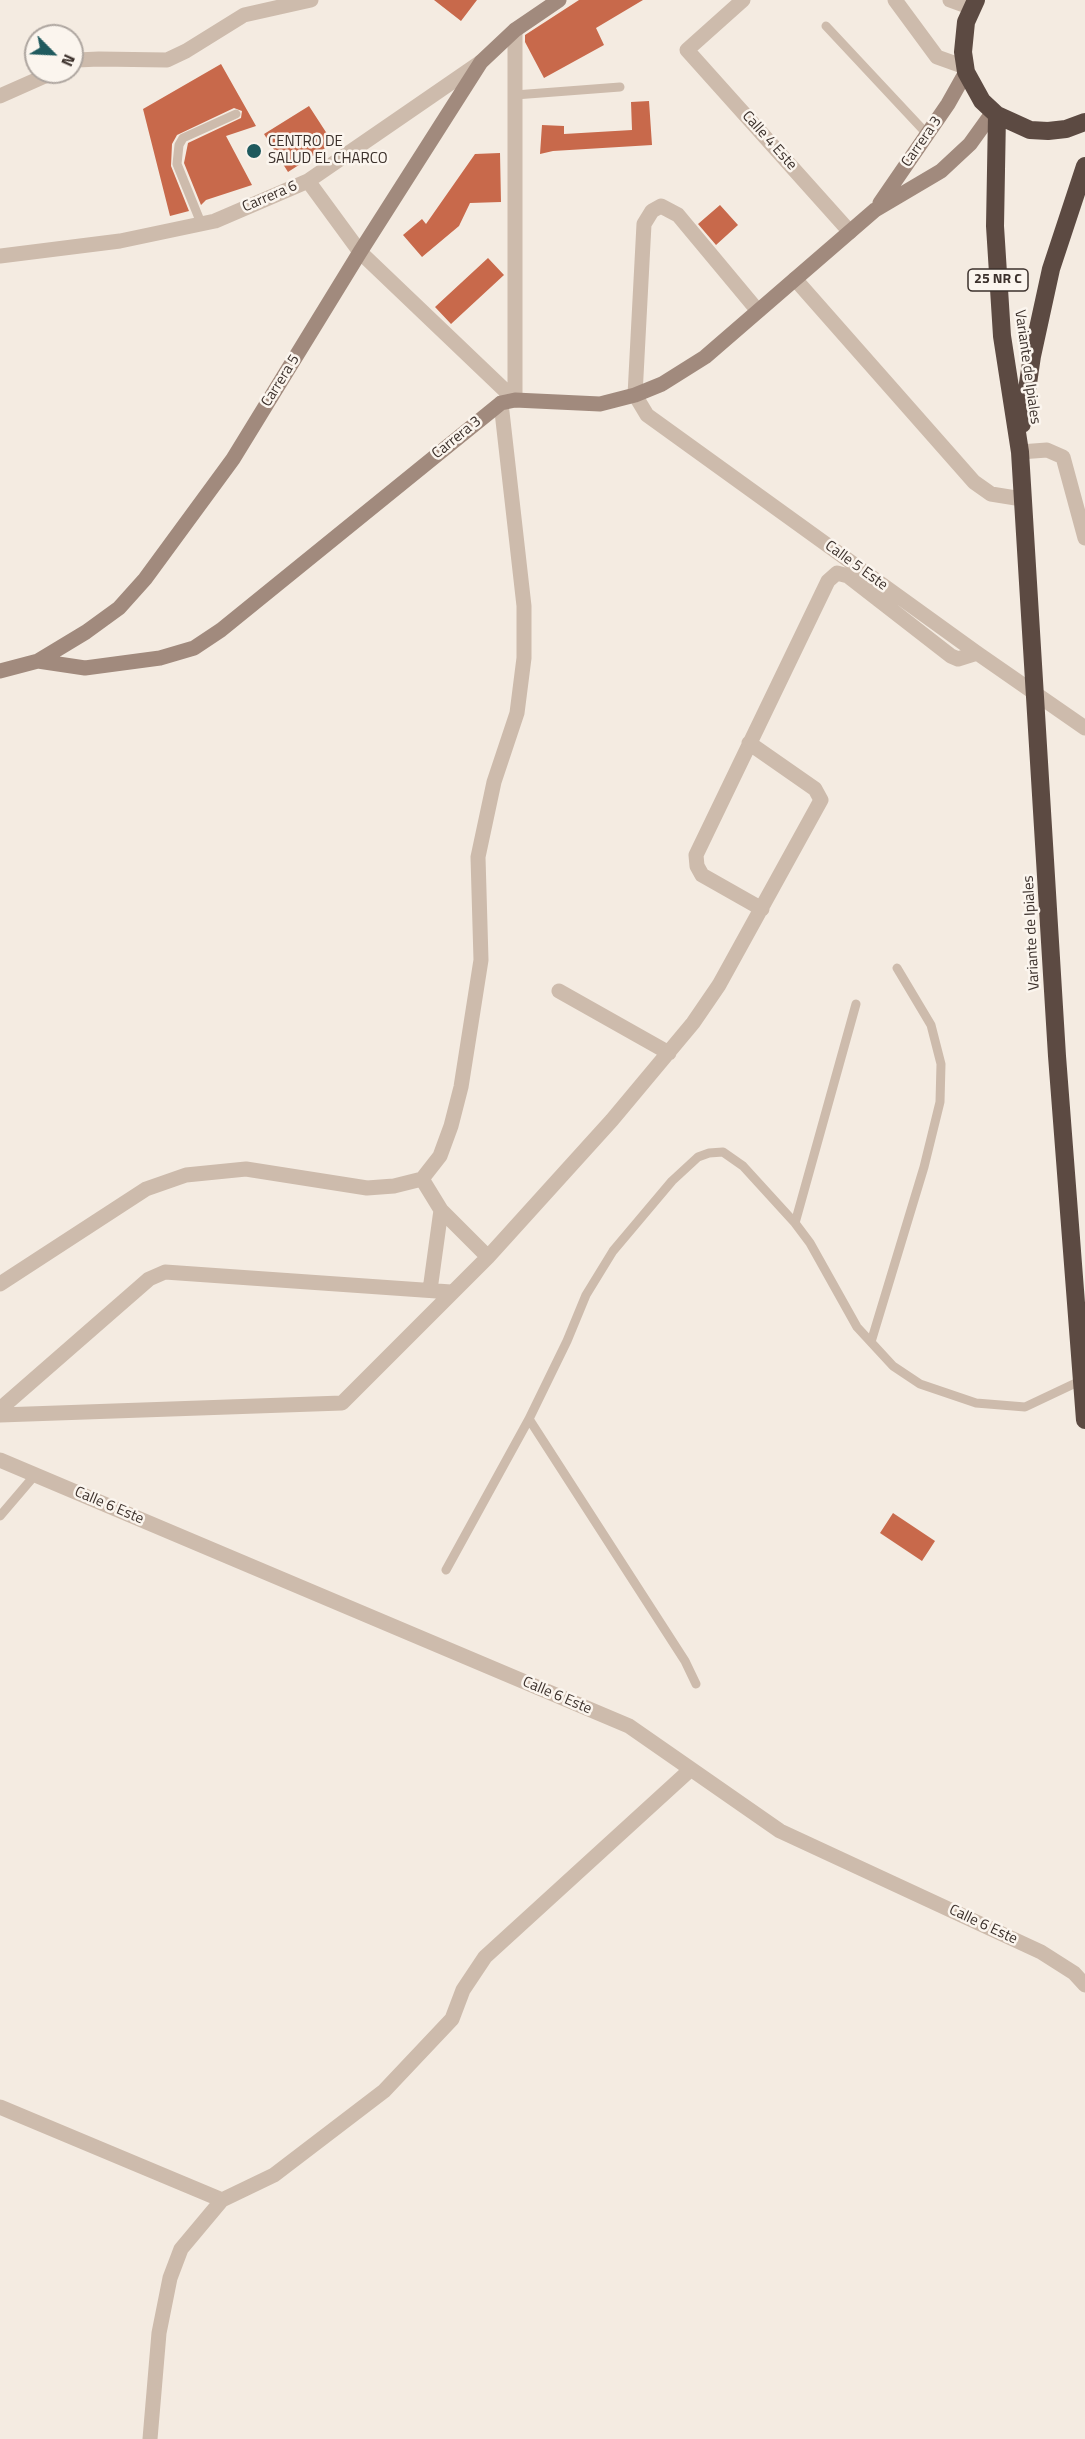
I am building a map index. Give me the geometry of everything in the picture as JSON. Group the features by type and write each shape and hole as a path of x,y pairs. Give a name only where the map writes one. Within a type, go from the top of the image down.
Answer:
{"highway":[{"path":"974,4 963,36 966,69 982,101 995,114 1030,130 1066,129 1085,122"},
{"name":"Variante de Ipiales","path":"995,114 995,226 1002,336 1020,448 1057,1056 1080,1381 1085,1420"},
{"name":"Variante de Ipiales","path":"1020,448 1032,356 1051,269 1085,166"}],"street":[{"path":"84,59 167,60 186,51 244,15 311,0"},
{"name":"Carrera 6","path":"0,256 120,241 215,220 308,181 481,62 515,30 559,0"},
{"name":"Calle 4 Este","path":"743,0 687,50 850,232"},
{"path":"895,0 937,57 966,69"},
{"path":"950,0 974,4"},
{"path":"0,1284 146,1189 186,1175 246,1169 367,1188 394,1186 422,1179 440,1156 461,1087 481,960 478,857 494,782 517,713 524,658 524,606 508,401 515,30"},
{"name":"Carrera 5","path":"38,661 86,632 119,608 146,579 233,459 360,252 481,62"},
{"name":"Carrera 3","path":"875,210 927,134 966,69"},
{"path":"0,96 27,84"},
{"name":"Carrera 3","path":"38,661 85,668 160,658 194,648 221,630 508,401 600,404 635,395 662,384 705,357 875,210 941,171 970,144 995,114"},
{"path":"308,181 360,252 508,401"},
{"path":"635,395 644,224 652,211 661,206 678,215 758,311"},
{"path":"795,279 974,482 991,494 1022,499"},
{"name":"Calle 5 Este","path":"635,395 647,415 977,654 1085,728"},
{"path":"1020,448 1047,450 1063,458 1085,538"},
{"path":"762,909 702,875 697,866 696,855 828,581 837,573 848,576 951,656 958,659 977,654"},
{"path":"0,671 38,661"},
{"path":"0,1415 342,1403 488,1257 612,1120 693,1023 719,985 821,800 815,789 749,743"},
{"path":"559,990 669,1053"},
{"path":"422,1179 441,1210 488,1257"},
{"path":"430,1290 441,1210"},
{"path":"0,1409 149,1280 165,1272 451,1292"},
{"name":"Calle 6 Este","path":"0,1460 629,1726 780,1830 1041,1952 1074,1973 1085,1985"},
{"path":"150,2439 159,2333 170,2278 181,2249 222,2200 274,2175 384,2091 452,2019 463,1990 485,1957 690,1770"},
{"path":"0,2107 222,2200"}],"lane":[{"path":"826,26 927,134"},
{"path":"515,95 620,87"},
{"path":"201,223 177,164 179,145 183,138 236,114"},
{"path":"871,1342 924,1167 940,1102 941,1064 931,1025 897,968"},
{"path":"795,1223 856,1004"},
{"path":"446,1570 529,1419 567,1341 586,1295 613,1251 672,1181 698,1157 709,1153 723,1152 743,1166 795,1223 810,1243 857,1327 893,1366 920,1384 976,1403 1025,1407 1080,1381"},
{"path":"529,1419 686,1661 696,1684"},
{"path":"0,1516 35,1475"}],"building":[{"path":"434,0 477,0 461,21"},
{"path":"579,0 643,0 596,28 604,45 544,78 525,42 525,35"},
{"path":"221,64 256,126 226,136 252,185 206,200 201,205 184,163 188,143 241,118 242,111 234,108 177,135 172,144 171,166 189,211 170,216 143,109"},
{"path":"649,101 652,145 553,151 540,154 542,125 564,126 564,134 632,130 631,102"},
{"path":"309,106 333,143 288,172 264,134"},
{"path":"500,153 501,202 470,203 459,226 422,257 403,235 422,219 426,224 475,154"},
{"path":"720,205 738,225 716,245 698,224"},
{"path":"488,258 504,275 451,324 435,307"},
{"path":"893,1513 935,1541 922,1561 880,1533"}],"place":[{"name":"CENTRO DE SALUD EL CHARCO","path":"254,151"}]}
